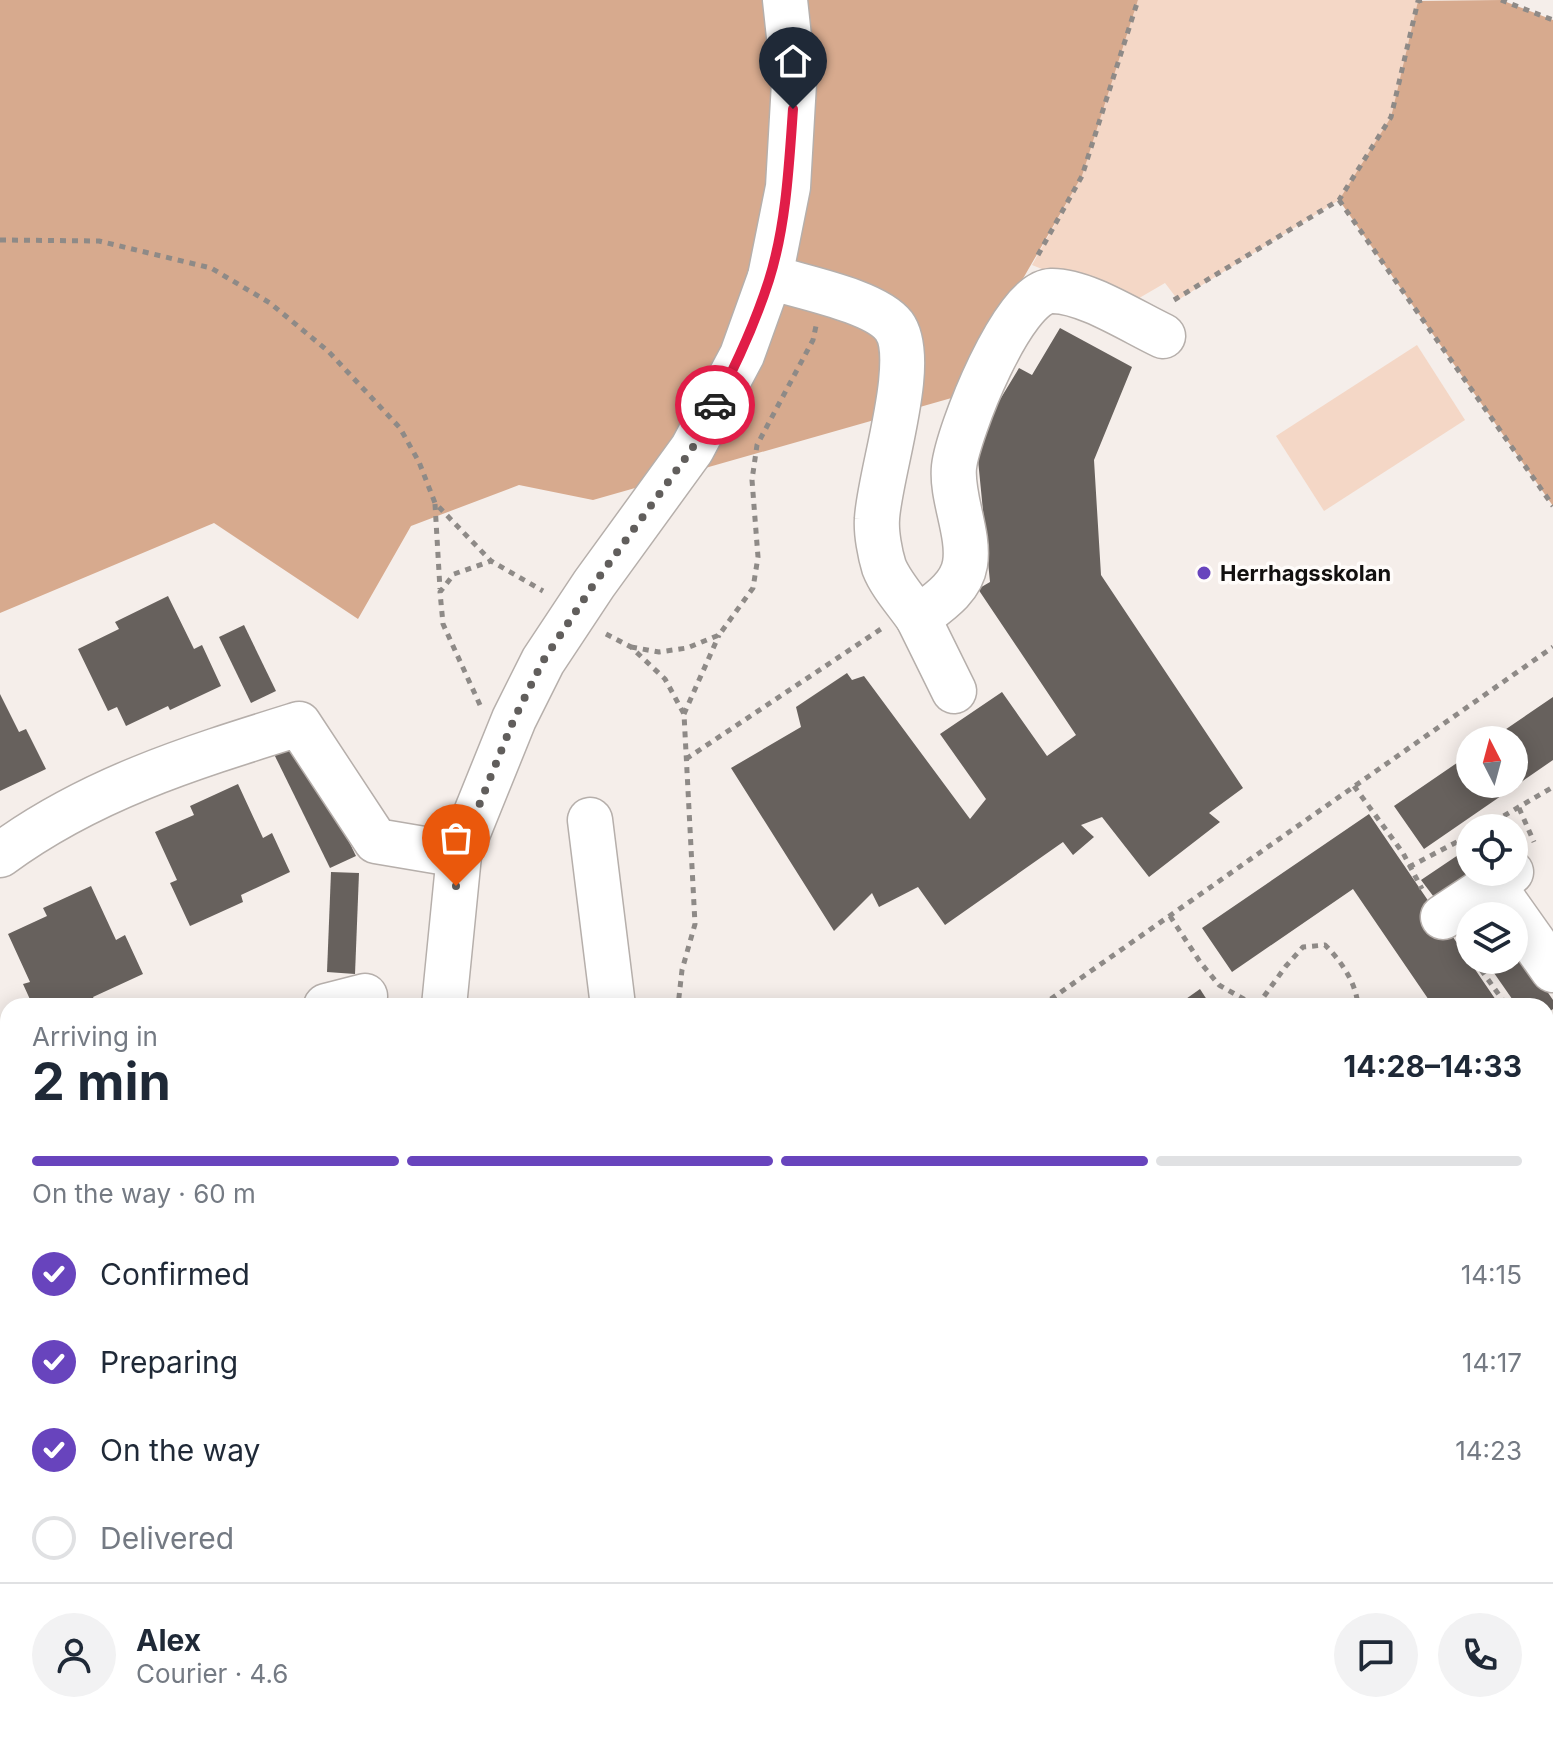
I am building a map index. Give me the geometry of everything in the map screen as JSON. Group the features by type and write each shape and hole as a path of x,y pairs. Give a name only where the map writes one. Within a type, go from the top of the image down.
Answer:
{"street":[{"path":"445,998 459,855 514,719 543,661 594,584 692,449 742,355 770,277 788,187 794,83 785,0"},
{"path":"770,277 869,307 895,327 901,350 902,381 880,486 876,522 885,568 915,614 954,691"},
{"path":"915,614 955,588 965,564 954,470 961,435 998,348 1032,298 1048,291 1075,294 1164,319"},
{"path":"0,855 26,836 112,789 170,765 299,724 376,841 459,855"},
{"path":"590,820 612,998"},
{"path":"1443,917 1490,886"},
{"path":"1520,886 1553,970"}],"path":[{"path":"1032,265 1082,176 1138,0"},
{"path":"1164,319 1178,300 1339,200 1391,117 1418,1 1422,0"},
{"path":"1501,0 1553,20"},
{"path":"1339,200 1553,506"},
{"path":"0,240 99,241 211,268 270,303 328,351 400,428 419,462 435,503 443,624 481,706 489,693"},
{"path":"679,998 682,970 695,924 684,714 719,635 753,588 758,557 752,480 757,445 813,340 823,294"},
{"path":"435,503 491,561 543,591"},
{"path":"440,592 454,574 491,561"},
{"path":"685,760 915,614"},
{"path":"605,633 631,647 665,679 684,714"},
{"path":"631,647 659,652 687,648 719,635"},
{"path":"1052,998 1553,647"},
{"path":"1354,786 1403,853 1416,881 1443,917"},
{"path":"1508,814 1553,787"},
{"path":"1519,808 1519,814"},
{"path":"1409,867 1456,842"},
{"path":"1170,916 1219,985 1243,998"},
{"path":"1263,998 1303,947 1325,945 1340,961 1357,998"},
{"path":"1484,974 1501,998"}],"shaded area":[{"path":"0,0 1138,0 1082,176 955,397 593,500 519,485 411,526 358,619 214,523 0,613"},
{"path":"1138,0 1422,0 1418,1 1391,117 1339,200 1178,300 1165,283 1129,304 1032,265 1082,176"},
{"path":"1501,0 1553,20 1553,506 1339,200 1391,117 1418,1"},
{"path":"1417,345 1465,420 1324,511 1276,436"}],"building":[{"path":"1060,328 1132,367 1094,460 1101,575 1243,788 1209,813 1220,822 1149,877 1102,817 1081,825 1094,837 1073,855 1063,842 945,925 918,887 879,907 872,893 834,931 731,768 801,727 796,707 847,673 852,680 864,676 970,819 986,799 940,734 1002,692 1047,756 1076,735 978,589 990,582 974,419 990,416 1019,368 1032,375"},
{"path":"168,596 194,649 202,645 221,686 126,726 117,707 108,711 78,649 119,629 115,622"},
{"path":"244,625 276,691 251,703 219,637"},
{"path":"0,694 19,732 26,729 46,769 0,791"},
{"path":"1553,697 1553,760 1528,777 1528,726 1511,726"},
{"path":"297,735 356,856 330,868 271,748"},
{"path":"1456,764 1456,798 1498,798 1475,814 1456,814 1456,827 1424,849 1394,806"},
{"path":"238,784 263,838 272,833 290,872 241,895 243,902 190,926 170,883 177,880 155,832 194,815 190,806"},
{"path":"1369,814 1456,942 1456,974 1478,974 1495,998 1428,998 1353,889 1232,972 1202,928"},
{"path":"1456,856 1456,886 1468,886 1440,905 1421,880"},
{"path":"331,872 359,873 355,974 327,972"},
{"path":"91,886 116,940 125,935 143,974 94,998 29,998 23,984 30,982 8,934 47,916 43,908"},
{"path":"1528,963 1552,998 1511,998 1495,974 1528,974"},
{"path":"1200,989 1206,998 1187,998"}],"way so far":[{"path":"456,886 459,855 514,719 543,661 594,584 692,449 715,405"}],"place":[{"name":"Herrhagsskolan","path":"1204,573"}],"route":[{"path":"715,405 742,355 770,277 788,187 793,109"}]}
